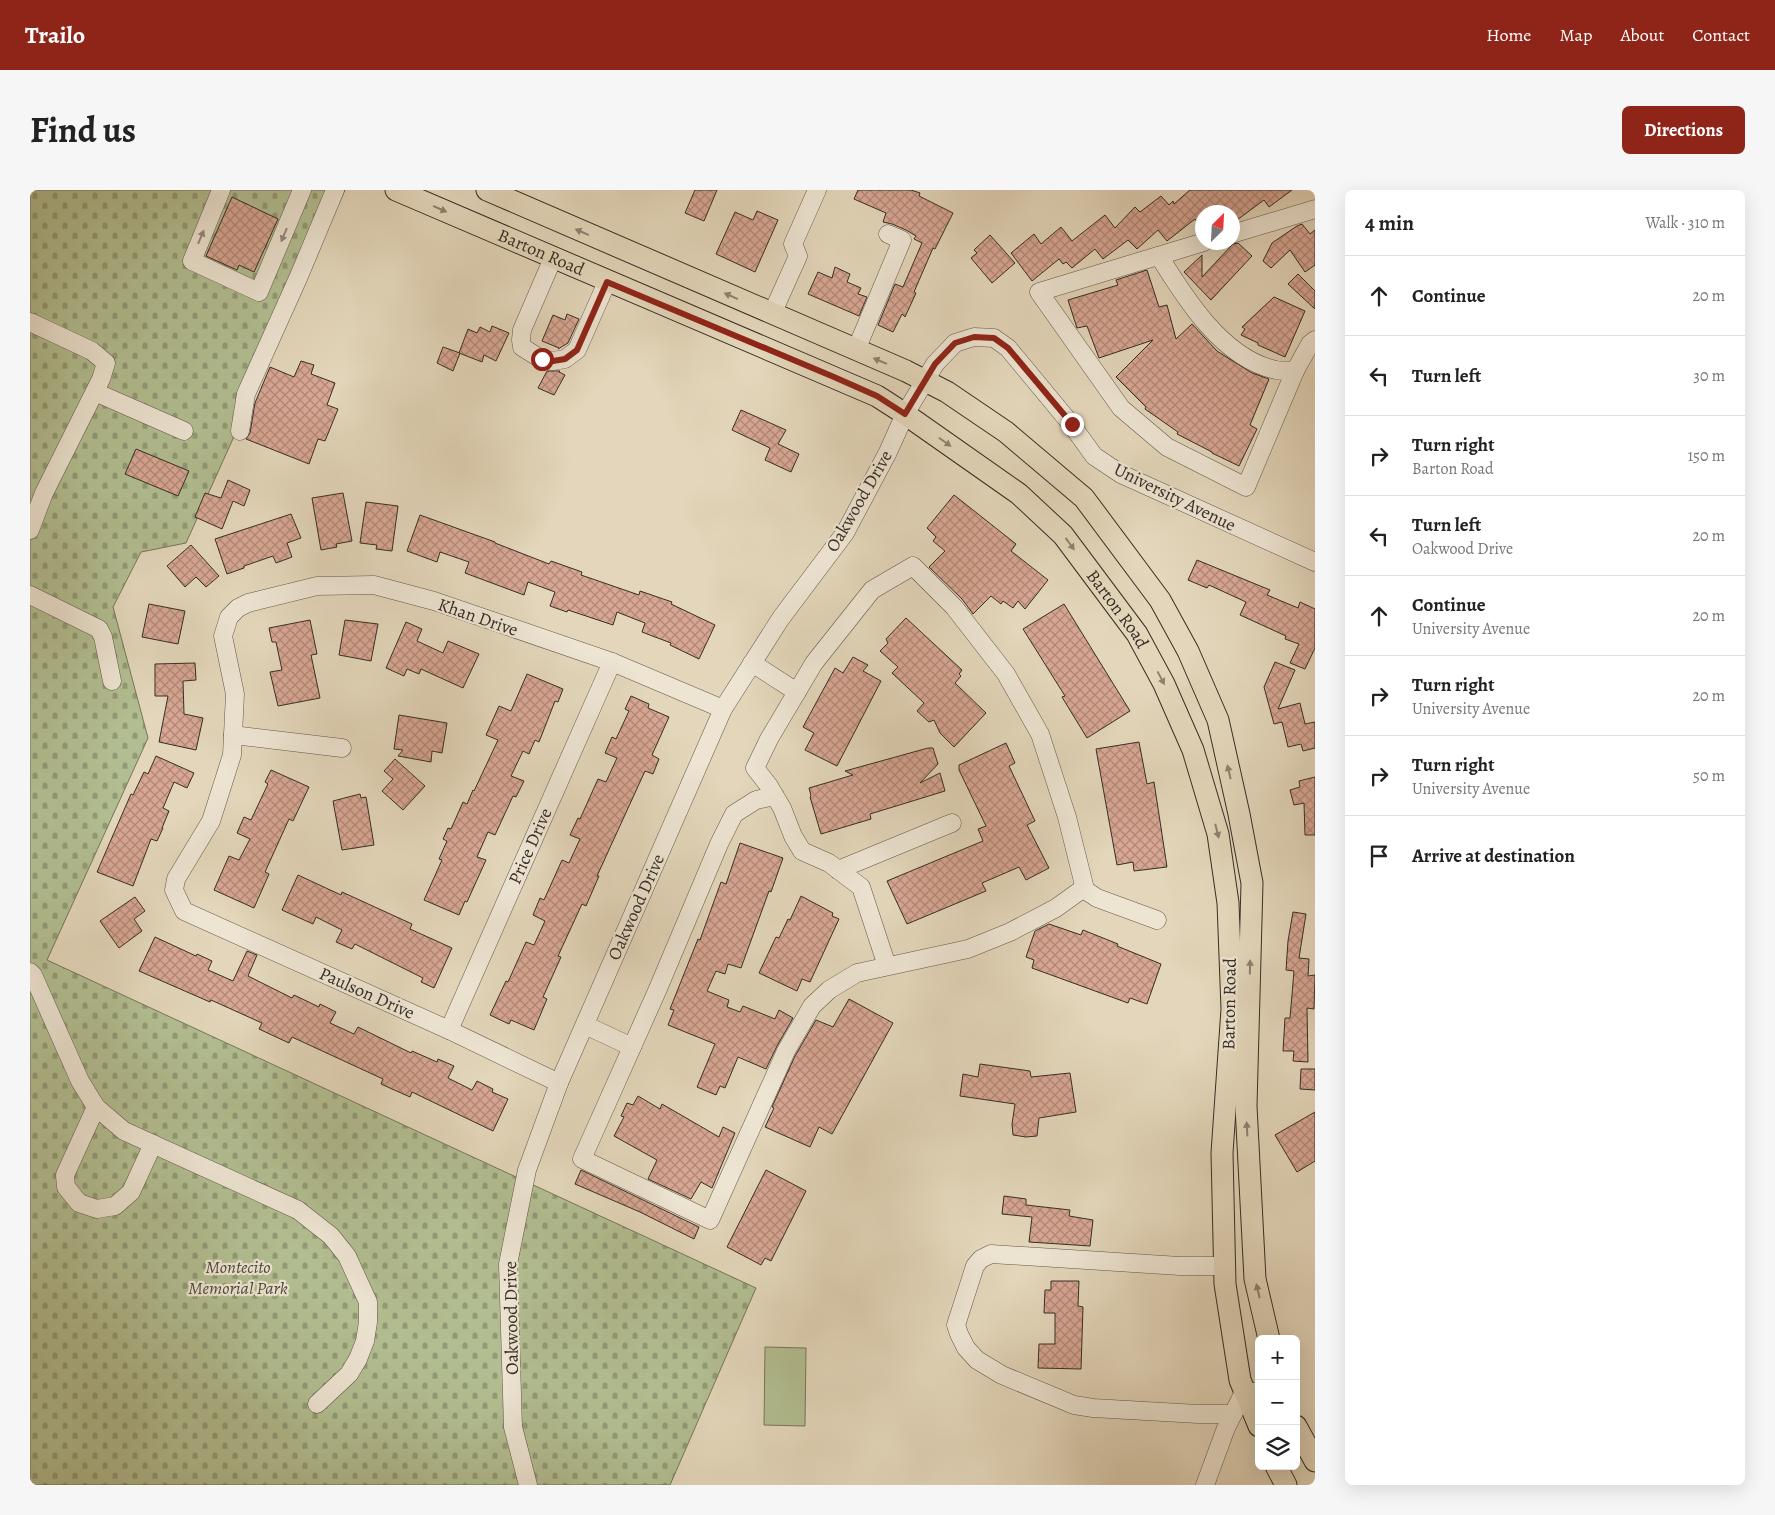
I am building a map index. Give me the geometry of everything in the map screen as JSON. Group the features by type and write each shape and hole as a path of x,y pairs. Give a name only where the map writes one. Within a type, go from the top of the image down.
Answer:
{"main road":[{"name":"Barton Road","path":"396,190 607,282 877,396 1019,494 1063,534 1137,634 1164,684 1193,750 1218,834 1228,903 1232,1009 1222,1153 1225,1284 1240,1380 1251,1392 1259,1425"},
{"name":"Barton Road","path":"487,190 925,380 947,392 1006,432 1084,498 1160,600 1188,651 1218,720 1252,883 1246,1106 1255,1279 1268,1335"},
{"path":"1300,1433 1315,1461"},
{"path":"1278,1470 1286,1485"}],"street":[{"path":"221,190 192,261 258,292 302,190"},
{"path":"240,431 246,394 335,190"},
{"path":"772,314 798,256 794,244 817,190"},
{"path":"1240,232 1315,209"},
{"path":"856,350 902,240 888,234"},
{"path":"1195,245 1039,292 1121,408 1167,447 1246,487 1295,371 1315,340"},
{"path":"1159,256 1200,316 1220,338 1244,356 1262,365 1276,370 1295,371"},
{"path":"554,258 522,330 520,340 522,347 542,359 553,361 565,359 577,350 607,282"},
{"path":"30,322 92,351 106,363 95,392 44,493 30,530"},
{"name":"University Avenue","path":"925,380 935,364 955,343 974,337 994,338 1008,348 1072,424 1094,456 1121,474 1315,562"},
{"name":"Oakwood Drive","path":"528,1485 513,1427 508,1264 527,1170 559,1083 723,709 781,618 845,533 888,452 905,414 925,380"},
{"path":"95,392 184,431"},
{"path":"775,796 756,800 734,814 718,844 657,991 582,1159 710,1220 786,1051 812,1006 829,990 857,972 887,966 968,949 976,946 1010,932 1056,908 1084,885 1067,817 1040,734 1006,674 954,607 913,566 872,590 814,663 754,768 775,796 802,851 829,863 861,887 887,966"},
{"name":"Khan Drive","path":"233,735 235,694 222,636 229,617 238,608 248,603 317,586 374,585 434,601 612,662 723,709"},
{"path":"30,595 99,628 103,637 112,681"},
{"name":"Price Drive","path":"449,1030 612,662"},
{"path":"752,663 797,692"},
{"path":"233,735 342,748"},
{"name":"Paulson Drive","path":"233,735 232,755 211,821 176,879 174,890 184,911 449,1030 559,1083"},
{"path":"838,870 952,823"},
{"path":"1082,888 1097,898 1157,920"},
{"path":"30,972 80,1082 96,1107 124,1131 298,1210 332,1236 347,1256 368,1302 368,1322 365,1341 358,1359 349,1374 317,1404"},
{"path":"585,1025 632,1046"},
{"path":"96,1107 65,1175 66,1187 79,1203 97,1209 115,1206 132,1192 154,1144"},
{"path":"1224,1266 1180,1266 991,1254 981,1259 975,1266 956,1325 966,1348 977,1360 1002,1376 1074,1406 1198,1414 1233,1414"},
{"path":"1205,1485 1226,1428 1233,1414 1251,1392"}],"green space":[{"name":"Montecito Memorial Park","path":"30,190 345,190 186,543 141,552 113,607 148,738 47,960 756,1288 670,1485 30,1485"},
{"path":"765,1347 806,1348 805,1426 764,1425"}],"building":[{"path":"695,190 717,190 704,221 685,213"},
{"path":"858,190 911,190 920,193 919,196 953,213 935,249 933,248 905,317 902,314 893,332 878,325 895,284 903,287 922,243 914,239 916,236 906,230 883,222 886,213 854,199"},
{"path":"1190,190 1292,190 1269,207 1264,200 1240,218 1240,205 1195,205 1195,219 1167,241 1158,230 1137,249 1128,240 1103,259 1095,249 1072,268 1066,262 1063,264 1059,259 1032,281 1011,253 1034,234 1041,244 1061,227 1072,241 1105,215 1115,228 1135,207 1140,212 1161,196 1169,205 1173,201 1174,204"},
{"path":"232,197 278,219 254,272 239,265 237,270 206,256"},
{"path":"757,211 778,220 755,272 716,254 735,212 753,220"},
{"path":"1302,224 1310,234 1315,230 1315,265 1305,272 1290,250 1271,268 1263,261 1272,243"},
{"path":"990,235 1015,263 992,283 971,258 977,253 974,250"},
{"path":"1240,245 1252,256 1211,300 1184,272 1202,255 1202,277 1227,250 1240,250"},
{"path":"835,267 850,274 847,282 861,288 858,294 867,297 859,316 808,294 818,272 832,278"},
{"path":"1147,270 1159,307 1167,305 1176,339 1192,324 1217,351 1252,373 1269,379 1250,425 1257,429 1239,466 1177,434 1178,432 1145,409 1146,407 1116,377 1153,340 1099,358 1087,326 1077,328 1068,300 1118,285 1116,280"},
{"path":"1298,274 1315,291 1315,309 1288,284"},
{"path":"1274,297 1305,311 1285,357 1241,335 1245,329 1242,327"},
{"path":"567,314 579,319 568,343 558,349 542,341 553,315 565,320"},
{"path":"492,326 509,333 496,361 484,355 482,362 459,353 468,329 477,333 480,327 490,332"},
{"path":"443,347 460,353 453,371 437,363"},
{"path":"301,361 314,365 311,374 335,383 327,405 338,409 325,441 318,439 309,464 246,439 250,433 255,403 270,367 294,377"},
{"path":"547,371 560,371 565,375 554,395 538,388"},
{"path":"741,410 786,430 778,444 799,454 791,472 765,460 770,448 732,430"},
{"path":"136,449 189,471 178,496 125,474"},
{"path":"228,480 250,490 244,506 233,501 222,529 195,517 205,493 221,498"},
{"path":"343,493 352,541 336,544 337,547 321,550 312,498"},
{"path":"954,495 1016,544 1011,551 1048,580 1025,609 1018,601 1013,608 1003,601 1001,604 991,596 973,614 962,599 929,567 945,551 933,541 936,537 927,528"},
{"path":"366,502 398,506 392,551 376,549 377,545 360,543"},
{"path":"291,514 301,538 287,543 292,557 276,563 273,556 227,574 215,539"},
{"path":"420,515 549,564 551,561 582,572 581,575 639,595 640,591 672,602 671,604 715,625 699,659 670,645 671,643 642,632 645,623 617,612 613,625 550,606 555,592 528,582 524,595 465,573 469,562 440,552 437,562 407,551"},
{"path":"191,545 219,576 206,587 196,577 185,587 167,566"},
{"path":"1197,560 1270,590 1267,595 1298,608 1300,602 1315,609 1315,648 1305,669 1290,663 1299,644 1285,639 1286,636 1240,615 1246,602 1209,585 1207,588 1188,580"},
{"path":"149,604 185,611 178,644 142,637"},
{"path":"1064,604 1130,711 1087,738 1062,697 1065,696 1023,629"},
{"path":"906,618 962,670 959,674 961,676 955,683 986,713 954,747 940,733 934,720 929,722 917,711 924,703 892,673 898,667 880,651 888,643 886,639"},
{"path":"310,620 317,654 311,655 320,698 278,706 270,672 282,670 276,642 272,642 269,628"},
{"path":"345,620 378,624 371,661 339,655"},
{"path":"406,622 422,629 417,641 443,653 448,641 479,654 463,688 421,669 419,674 407,669 404,676 386,668"},
{"path":"853,657 868,665 863,671 881,681 837,766 805,750 814,733 803,727 835,668 843,673"},
{"path":"1275,662 1295,670 1278,709 1300,703 1305,724 1315,722 1315,748 1303,751 1301,744 1288,747 1282,722 1274,724 1264,687"},
{"path":"195,663 196,680 183,681 184,714 203,718 196,750 159,742 168,696 155,696 155,664"},
{"path":"527,674 563,689 558,702 555,701 539,742 535,740 529,754 523,751 511,776 524,781 516,797 513,796 495,835 488,832 477,857 486,860 459,915 424,900 442,860 439,859 447,841 443,839 448,828 451,829 463,802 467,804 498,740 486,735 499,706 511,711"},
{"path":"631,696 649,704 648,708 669,717 652,755 659,759 653,774 645,771 597,876 599,876 586,906 582,904 558,956 561,957 543,997 547,999 534,1030 511,1020 509,1024 490,1015 506,981 508,982 526,942 534,945 545,921 533,915 540,898 544,900 562,860 569,863 580,839 570,835 578,818 580,819 598,779 606,782 617,758 605,753 612,737 616,739 629,711 625,709"},
{"path":"399,715 447,723 442,753 432,751 431,762 398,756 403,750 394,749"},
{"path":"1139,742 1147,784 1154,782 1167,867 1134,871 1133,862 1117,865 1096,749"},
{"path":"1006,743 1015,763 1009,766 1035,821 1027,825 1049,868 1026,880 1019,867 982,883 986,891 907,924 887,881 983,841 978,829 986,826 959,770 959,765"},
{"path":"933,748 938,764 920,783 940,773 945,791 870,814 871,819 821,834 809,788 853,775 845,771"},
{"path":"156,756 194,773 187,788 174,782 163,808 169,811 163,828 157,841 151,839 133,886 97,872 131,794 133,795 144,772 148,774"},
{"path":"395,759 425,786 403,810 382,791 393,779 384,771"},
{"path":"271,770 309,787 293,821 289,819 265,872 269,874 254,908 214,890 229,856 239,860 250,839 237,833 244,817 251,820 268,784 265,782"},
{"path":"1315,777 1315,835 1305,835 1304,803 1294,805 1290,790 1300,787 1299,781"},
{"path":"360,794 361,798 366,797 374,845 342,850 333,801"},
{"path":"740,843 783,858 741,968 728,964 725,974 716,971 707,991 729,1000 727,1007 740,1012 743,1006 775,1019 779,1010 793,1018 766,1069 738,1057 725,1088 720,1086 716,1095 697,1087 715,1044 668,1025 674,1010 670,1009 698,939 700,940 721,882 726,884"},
{"path":"298,875 341,895 342,892 412,924 410,929 452,948 434,988 421,982 423,978 355,944 352,949 336,942 342,930 316,917 313,924 282,910"},
{"path":"801,896 833,913 832,916 839,919 810,982 802,979 797,991 759,973 776,937 779,938 788,919 790,920"},
{"path":"135,897 145,911 134,919 142,931 119,948 100,921"},
{"path":"1293,912 1306,914 1299,958 1309,959 1308,976 1315,975 1314,1009 1307,1008 1308,1062 1293,1061 1294,1051 1283,1051 1285,1018 1290,1018 1294,971 1286,970"},
{"path":"1049,924 1081,935 1083,930 1161,964 1147,1004 1130,998 1128,1003 1032,968 1034,960 1026,957 1035,931"},
{"path":"155,937 196,956 197,954 212,961 208,970 233,981 247,951 257,955 248,976 292,998 294,995 319,1007 320,1004 336,1012 330,1023 354,1034 358,1027 411,1053 412,1051 437,1062 438,1059 454,1066 448,1078 472,1090 477,1081 493,1089 492,1092 508,1099 493,1131 412,1092 410,1097 381,1084 383,1079 292,1037 289,1043 259,1029 262,1023 139,971"},
{"path":"849,999 893,1023 832,1134 819,1127 810,1147 765,1127 795,1056 816,1020 833,1027"},
{"path":"980,1064 1030,1071 1031,1077 1070,1073 1076,1112 1039,1118 1037,1136 1013,1135 1012,1124 1015,1104 960,1096 963,1074 978,1077"},
{"path":"1301,1069 1315,1069 1315,1090 1300,1089"},
{"path":"638,1096 660,1109 662,1104 719,1137 723,1127 735,1133 712,1188 701,1182 691,1199 648,1179 657,1160 614,1136 624,1117 621,1116 627,1103 633,1105"},
{"path":"1315,1112 1315,1161 1297,1172 1275,1135"},
{"path":"581,1170 699,1227 694,1239 640,1212 575,1184"},
{"path":"766,1170 806,1191 771,1261 765,1258 761,1265 727,1247"},
{"path":"1004,1196 1026,1199 1026,1205 1070,1210 1069,1216 1093,1220 1090,1246 1029,1242 1032,1217 1002,1214"},
{"path":"1051,1281 1079,1281 1078,1306 1083,1307 1081,1369 1038,1368 1039,1344 1055,1344 1055,1313 1044,1313 1045,1290 1051,1290"}],"route":[{"path":"542,359 553,361 565,359 577,350 607,282 877,396 905,414 935,364 955,343 974,337 994,338 1008,348 1072,424"}]}
